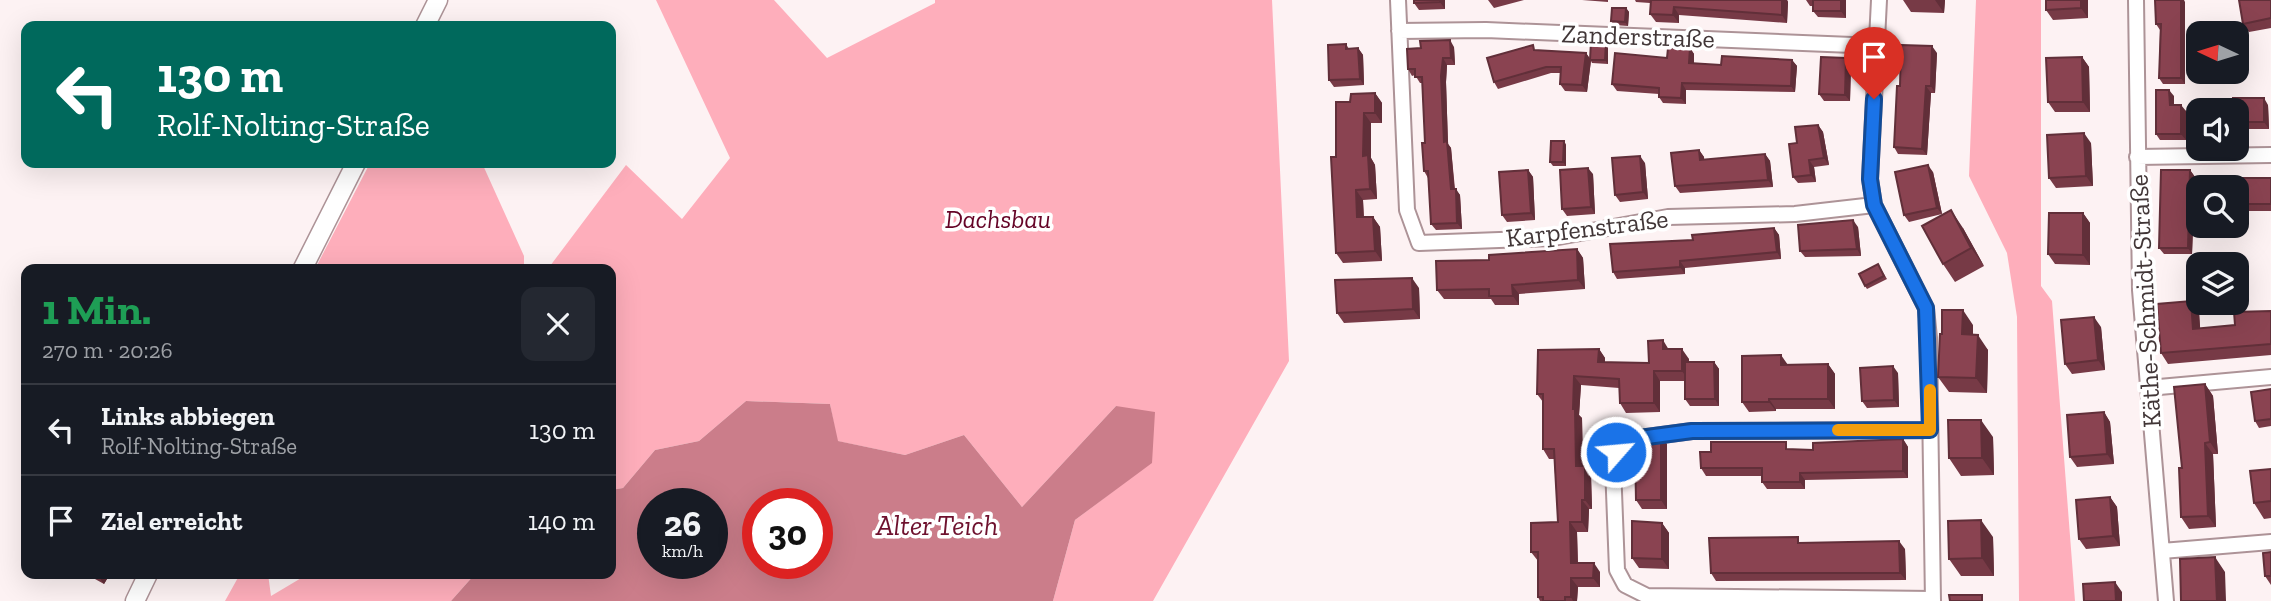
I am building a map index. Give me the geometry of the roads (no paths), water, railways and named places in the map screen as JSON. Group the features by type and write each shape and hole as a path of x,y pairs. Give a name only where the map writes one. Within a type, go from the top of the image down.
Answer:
{"street":[{"path":"428,21 438,0"},
{"name":"Karpfenstraße","path":"1398,0 1407,210 1419,243 1553,238 1668,217 1795,214 1874,205"},
{"path":"1879,0 1870,179 1874,205 1926,308 1930,430 1933,600 1647,596 1625,586 1617,570 1613,466 1616,452 1632,439 1692,431 1930,430"},
{"name":"Käthe-Schmidt-Straße","path":"2136,0 2140,290 2166,601"},
{"name":"Zanderstraße","path":"1399,31 1486,30 1877,46"},
{"path":"2137,157 2271,155"},
{"path":"305,264 353,168"},
{"path":"2148,388 2271,377"},
{"path":"2162,551 2271,542"},
{"path":"135,601 146,579"}],"water":[{"name":"Alter Teich","path":"746,401 830,404 838,441 905,455 964,435 1022,507 1116,406 1155,412 1152,463 1075,520 1053,601 451,601 471,579 616,579 616,489 623,488 655,450 699,441"}],"park label":[{"name":"Dachsbau","path":"998,219"}]}
